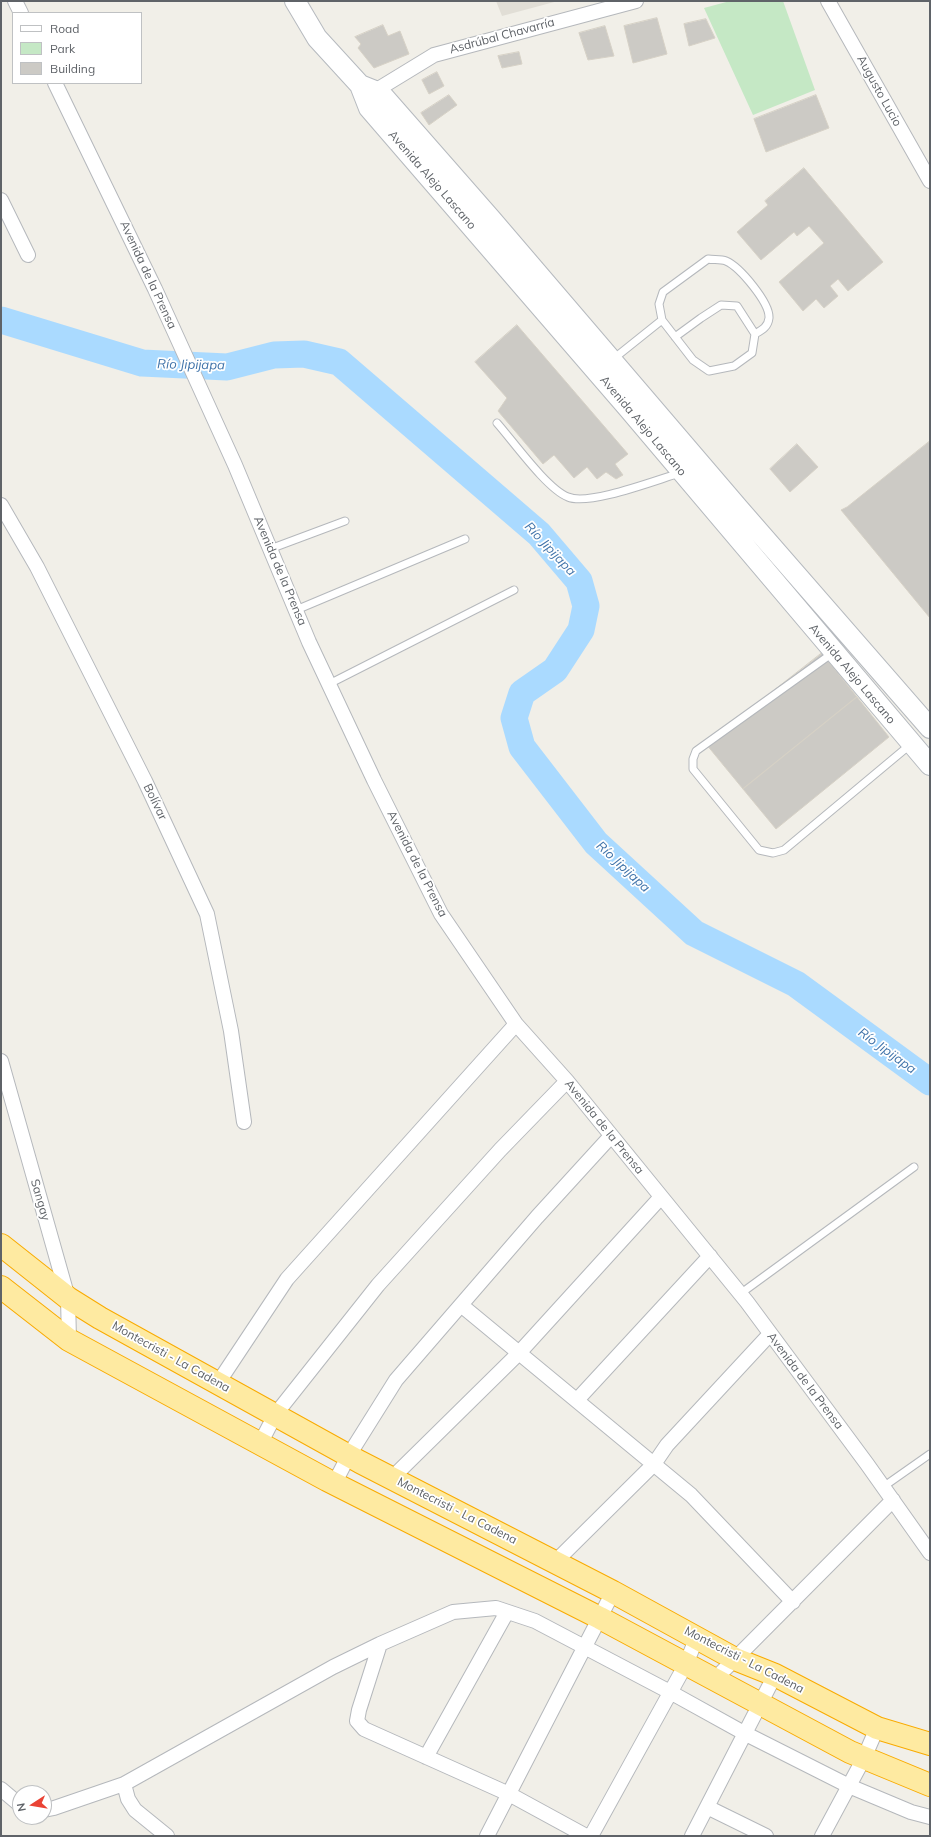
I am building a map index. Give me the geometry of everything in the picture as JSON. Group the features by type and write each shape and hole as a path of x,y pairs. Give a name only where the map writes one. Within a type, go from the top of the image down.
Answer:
{"highway":[{"name":"Montecristi - La Cadena","path":"1,1245 68,1298 100,1318 349,1455 613,1592 735,1658 775,1675 877,1728 930,1744"},
{"path":"1,1287 68,1340 334,1484 600,1618 850,1752 930,1785"}],"main road":[{"name":"Avenida Alejo Lascano","path":"296,1 317,38 368,88 384,97 930,728"},
{"name":"Avenida Alejo Lascano","path":"368,88 369,108 485,241 682,472 930,766"}],"street":[{"path":"15,1 20,12"},
{"name":"Asdrúbal Chavarría","path":"368,88 434,55 636,1"},
{"name":"Augusto Lucio","path":"828,1 930,181"},
{"name":"Avenida de la Prensa","path":"55,84 156,289 236,465 270,549 329,684 374,780 441,914 516,1024 567,1081 740,1294 928,1546"},
{"path":"1,200 28,255"},
{"name":"Bolívar","path":"1,505 37,567 161,815 207,914 231,1031 244,1122"},
{"path":"218,1384 287,1278 516,1024"},
{"name":"Sangay","path":"1,1061 68,1298 68,1340"},
{"path":"260,1444 275,1415 378,1285 500,1150 567,1081"},
{"path":"334,1484 349,1455 396,1380 537,1217 611,1136"},
{"path":"392,1478 520,1353 661,1197"},
{"path":"577,1400 710,1256"},
{"path":"461,1305 691,1495 793,1602"},
{"path":"555,1562 654,1464 667,1445 770,1334"},
{"path":"715,1680 735,1658 793,1602 893,1500"},
{"path":"487,1836 613,1592"},
{"path":"52,1808 124,1784 332,1667 380,1644 453,1612 496,1608 535,1621 744,1733 849,1786 911,1812 930,1817"},
{"path":"426,1757 507,1612"},
{"path":"591,1836 686,1664 697,1637"},
{"path":"380,1644 359,1710 357,1721 364,1729 509,1794 586,1836"},
{"path":"692,1836 759,1703 775,1675"},
{"path":"822,1836 864,1758 877,1728"},
{"path":"124,1784 128,1799 135,1810 167,1836"},
{"path":"1,1789 12,1798"},
{"path":"707,1807 766,1836"}],"lane":[{"path":"675,337 700,318 721,305 737,306 755,334 752,353 734,366 710,371 693,360 675,337 662,320 659,304 663,292 708,259 725,261 740,270 767,306 769,318 765,328 755,334"},
{"path":"612,360 662,320"},
{"path":"497,423 549,484 568,497 578,500 594,498 682,472"},
{"path":"270,549 345,521"},
{"path":"296,610 465,539"},
{"path":"329,684 514,590"},
{"path":"834,652 696,751 693,759 693,769 759,850 773,853 784,850 912,744"},
{"path":"740,1294 914,1167"},
{"path":"884,1487 930,1454"}],"shaded area":[{"path":"496,1 558,1 502,16"}],"green space":[{"path":"730,1 783,1 815,90 753,115 704,8"}],"building":[{"path":"657,18 667,54 633,63 624,26"},
{"path":"706,19 715,38 689,46 684,24"},
{"path":"383,25 388,36 400,31 409,54 374,68 358,48 361,44 355,37"},
{"path":"605,26 614,56 588,60 579,33"},
{"path":"519,52 522,64 502,68 498,56"},
{"path":"437,72 444,86 429,94 422,80"},
{"path":"449,95 457,105 429,125 421,113"},
{"path":"816,95 829,128 766,152 754,119"},
{"path":"804,168 883,262 848,291 838,279 830,286 838,296 824,308 816,299 803,311 779,282 824,243 809,226 797,236 794,232 761,260 737,232 768,205 765,201"},
{"path":"517,325 628,454 615,464 623,475 616,479 606,472 597,479 587,467 574,478 554,455 543,464 498,411 507,398 475,362"},
{"path":"930,441 930,618 841,510 847,507"},
{"path":"797,444 818,467 790,492 770,469"},
{"path":"822,653 857,697 743,789 706,744"},
{"path":"857,697 889,737 776,829 743,789"}],"waterway":[{"name":"Río Jipijapa","path":"1,320 142,363 227,367 274,355 304,354 339,362 539,534 579,581 586,606 581,630 555,670 522,693 514,718 522,747 596,843 694,933 796,984 930,1082"}]}
